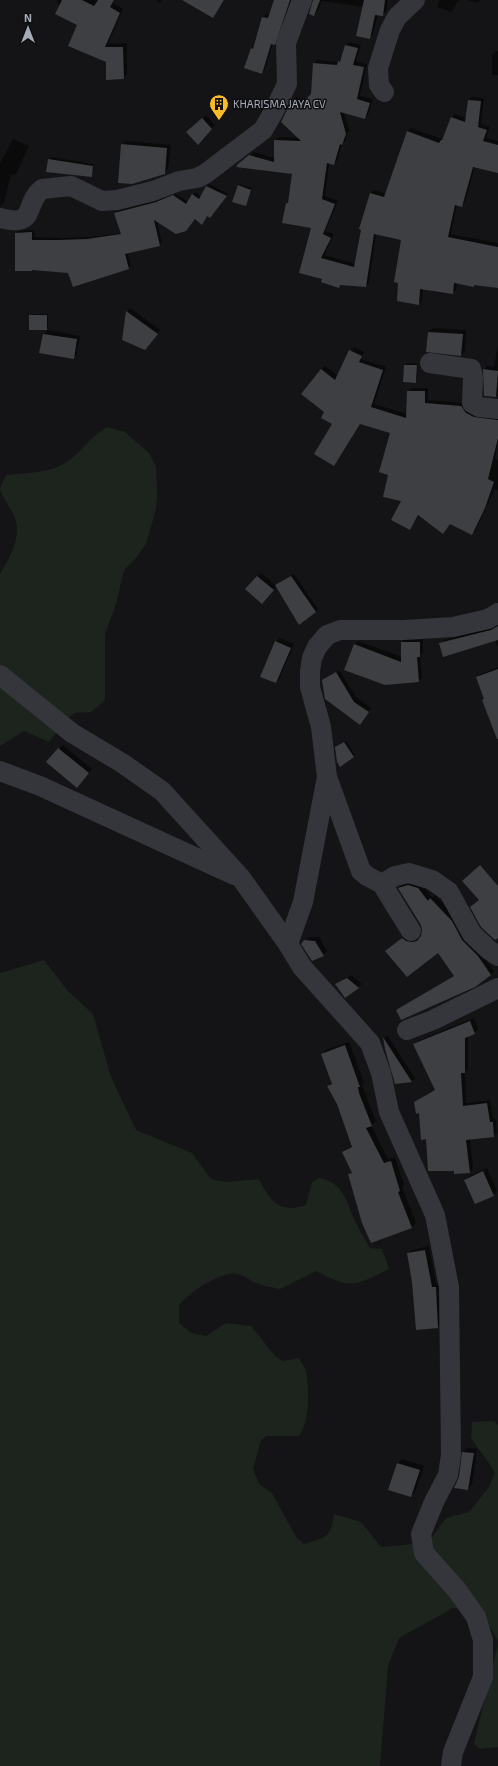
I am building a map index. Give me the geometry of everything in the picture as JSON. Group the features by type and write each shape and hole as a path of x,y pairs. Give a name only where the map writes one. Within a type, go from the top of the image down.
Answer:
{"street":[{"path":"0,218 12,221 20,220 27,216 42,189 71,186 102,201 118,200 153,191 179,181 197,178 205,174 263,130 274,111 287,84 288,74 285,57 286,43 302,0"},
{"path":"384,92 379,85 378,68 390,30 397,16 415,0"},
{"path":"430,364 471,369 473,376 472,403 479,407 498,409"},
{"path":"411,931 382,884 361,871 327,777 321,727 310,687 312,658 317,646 327,635 340,630 453,628 488,619 498,613"},
{"path":"0,675 72,733 162,791 241,878 288,944 302,967 370,1043 381,1073 389,1112 435,1216 444,1254 449,1287 451,1455 448,1475 434,1502 421,1534 424,1553 461,1595 476,1618 483,1640 483,1677 453,1752 451,1766"},
{"path":"0,770 40,786 241,878"},
{"path":"288,944 303,902 327,777"},
{"path":"382,884 395,876 409,873 432,880 449,892 472,934 488,950 498,956"},
{"path":"407,1030 433,1020 498,988"}],"shaded area":[{"path":"107,427 125,432 149,453 156,467 157,498 155,513 146,544 136,558 124,570 116,604 105,634 105,700 91,712 75,713 69,717 49,742 24,731 0,746 0,574 14,546 17,531 14,516 2,495 0,488 6,475 32,473 58,467 77,454 97,434"},
{"path":"44,960 68,991 93,1014 111,1077 136,1130 192,1153 211,1179 226,1182 259,1179 267,1194 276,1204 282,1207 289,1208 306,1205 312,1182 319,1178 328,1181 339,1189 347,1200 357,1224 370,1248 382,1249 389,1269 353,1284 338,1281 316,1271 280,1289 253,1282 238,1274 229,1274 221,1276 205,1284 179,1305 179,1323 191,1333 206,1336 226,1323 251,1326 276,1357 283,1361 299,1358 304,1366 307,1379 308,1405 303,1430 299,1436 267,1436 261,1440 253,1469 259,1484 272,1493 296,1537 304,1544 326,1536 331,1528 334,1514 361,1522 381,1547 404,1545 430,1540 446,1518 469,1512 489,1487 495,1472 471,1438 472,1422 494,1421 498,1425 498,1641 480,1610 453,1608 399,1638 388,1666 380,1766 0,1766 0,973"},
{"path":"498,1644 498,1747 480,1749 474,1744"}],"building":[{"path":"62,0 82,0 94,6 98,0 114,0 110,7 120,13 105,47 123,47 124,79 106,80 106,62 68,46 77,25 55,14"},
{"path":"182,0 224,0 213,18"},
{"path":"274,0 290,0 275,45 271,44 262,74 244,68 251,48 253,49 262,17 268,18"},
{"path":"313,0 320,0 314,16 309,14"},
{"path":"364,0 385,0 383,16 375,15 370,39 356,36"},
{"path":"345,45 358,48 353,65 364,67 357,99 370,103 365,119 340,112 346,134 342,145 340,144 334,165 327,163 322,199 335,204 323,234 331,238 321,258 354,267 361,230 359,229 370,193 384,197 407,131 439,143 442,140 451,117 465,122 468,100 481,101 478,127 487,130 483,141 498,145 498,173 473,167 462,207 455,205 448,237 498,247 498,288 474,285 474,287 454,283 453,294 420,289 419,305 397,301 398,283 394,282 401,240 374,234 366,287 340,285 339,288 321,282 322,279 299,273 311,228 282,223 286,203 288,203 292,174 236,167 249,155 274,162 274,140 301,141 281,122 292,100 301,104 311,94 313,63 337,65 338,61 340,62"},
{"path":"202,118 212,129 198,145 186,132"},
{"path":"121,144 167,148 165,174 132,184 118,183"},
{"path":"48,159 93,166 92,177 46,172"},
{"path":"238,185 251,190 246,206 232,202"},
{"path":"206,186 227,196 210,218 207,216 202,225 195,219 186,231 176,234 154,220 160,246 125,254 129,269 73,287 68,273 32,270 15,271 15,233 32,232 32,240 87,239 121,234 114,213 156,202 173,195 186,204 192,194 199,199"},
{"path":"126,311 158,334 145,350 122,340"},
{"path":"29,315 47,315 47,330 29,330"},
{"path":"428,332 463,334 461,356 426,352"},
{"path":"43,334 77,339 74,359 39,353"},
{"path":"349,350 362,356 359,362 383,370 371,407 406,418 407,391 425,391 425,403 461,406 466,413 474,417 498,420 498,438 488,479 494,482 485,508 472,535 450,524 443,534 418,515 410,530 391,520 401,501 383,497 388,475 379,472 390,433 360,424 334,466 314,454 332,424 321,418 324,412 301,394 321,369 335,380"},
{"path":"404,365 417,365 416,383 403,382"},
{"path":"483,369 498,371 496,397 484,396"},
{"path":"257,576 274,590 262,604 245,589"},
{"path":"291,576 316,612 299,625 275,585"},
{"path":"498,626 498,640 443,657 439,643 491,630"},
{"path":"275,641 291,648 276,683 260,677"},
{"path":"401,642 420,642 420,657 417,657 419,682 385,685 344,670 354,644 401,662"},
{"path":"498,669 497,739 482,700 484,699 476,677"},
{"path":"336,672 354,702 369,712 360,725 325,699 322,680"},
{"path":"344,742 354,757 340,767 337,762 335,747"},
{"path":"58,748 89,773 77,788 46,762"},
{"path":"480,865 498,886 498,938 495,940 481,927 470,907 479,900 462,881"},
{"path":"408,885 418,888 428,901 430,898 452,921 462,940 478,956 491,975 475,987 401,1020 396,1010 454,976 438,953 407,977 385,951 402,938 406,941 412,942 417,941 421,936 421,925 398,888"},
{"path":"304,940 315,941 324,956 312,961 301,944"},
{"path":"347,978 359,988 345,998 335,984"},
{"path":"470,1021 475,1034 465,1038 465,1073 461,1073 463,1106 487,1103 490,1122 493,1122 494,1137 466,1140 470,1173 454,1174 454,1171 428,1171 426,1139 421,1140 419,1113 416,1114 414,1102 435,1090 413,1044"},
{"path":"383,1037 412,1082 395,1084"},
{"path":"345,1045 360,1087 358,1087 359,1093 372,1126 366,1128 384,1163 391,1161 400,1191 398,1192 412,1228 371,1243 362,1223 348,1174 352,1173 342,1152 352,1147 337,1104 327,1086 332,1084 321,1054"},
{"path":"483,1171 494,1196 475,1204 464,1180"},
{"path":"425,1250 432,1287 436,1287 438,1328 416,1330 412,1282 407,1253"},
{"path":"462,1452 474,1453 468,1490 454,1488 459,1477"},
{"path":"397,1463 420,1470 411,1497 388,1490"}],"place":[{"name":"KHARISMA JAYA CV","path":"219,121"}]}
